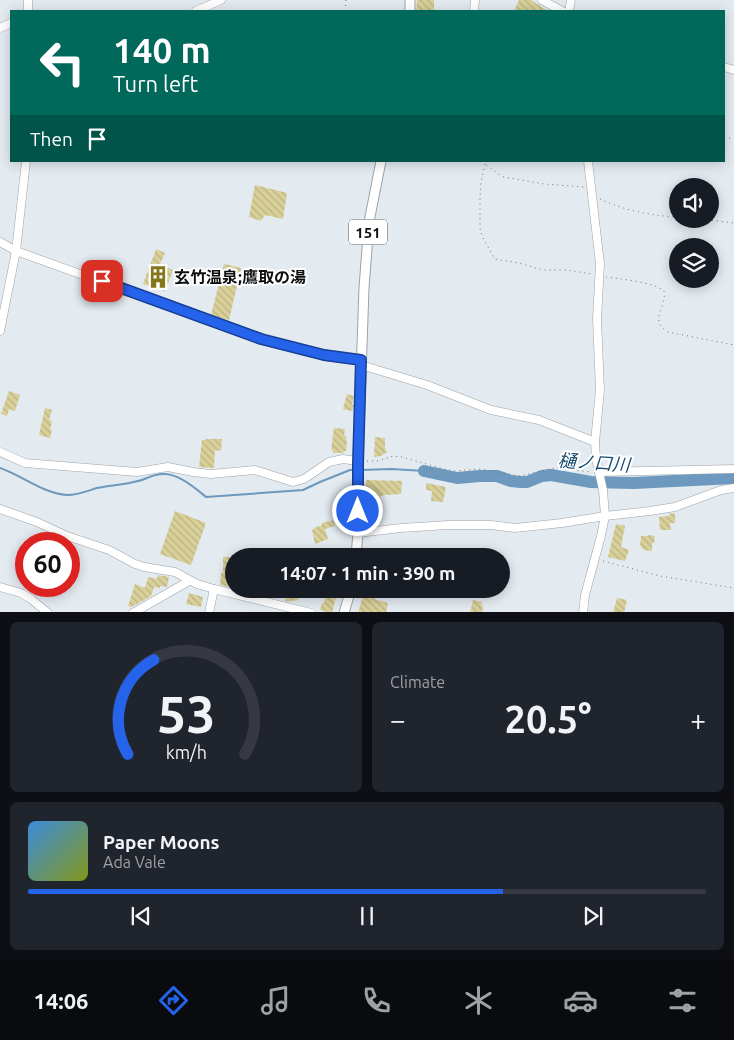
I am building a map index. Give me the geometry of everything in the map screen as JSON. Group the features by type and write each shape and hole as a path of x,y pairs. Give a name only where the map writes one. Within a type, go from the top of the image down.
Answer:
{"main road":[{"name":"151","path":"357,548 361,363 366,257 381,162"},
{"path":"344,612 348,598"}],"street":[{"path":"198,10 212,2 221,0"},
{"path":"542,0 560,10"},
{"path":"0,331 16,251 26,162"},
{"path":"582,612 605,516 595,442 600,390 597,319 600,275 599,251 588,162"},
{"path":"0,242 16,251 261,339 361,363 427,385 491,410 539,420 595,442"},
{"path":"0,452 25,463 137,472 168,467 211,474 255,470 293,482 304,479 329,462 337,460 358,462"},
{"path":"600,474 734,469"},
{"path":"358,532 448,525 515,528 562,523 674,507 721,490 734,488"},
{"path":"0,509 37,522 67,536 109,550 144,567 175,572 196,584 312,612"},
{"path":"133,612 189,580"},
{"path":"0,587 31,599 48,612"},
{"path":"209,612 214,589"}],"path":[{"path":"485,162 504,177 592,191 610,204 669,216"},
{"path":"485,162 480,199 480,228 482,236 496,259 544,270 567,270 652,285 664,291 665,296 658,318 662,328 675,334 734,345"},
{"path":"719,221 734,223"},
{"path":"358,462 378,461 392,456 402,456 454,471 480,469 520,476 554,468 600,474"},
{"path":"595,560 660,576 734,588"}],"building":[{"path":"417,0 434,0 434,10 416,10"},
{"path":"519,0 531,0 546,10 514,10"},
{"path":"255,185 287,193 283,219 265,215 261,221 249,217"},
{"name":"玄竹温泉;鷹取の湯","path":"156,249 165,253 160,264 173,270 165,291 143,284"},
{"path":"224,264 241,268 229,320 211,315"},
{"path":"9,391 20,395 15,411 9,409 7,416 1,414"},
{"path":"347,394 354,396 352,411 343,409"},
{"path":"45,408 52,410 49,420 52,421 50,438 39,435"},
{"path":"334,428 345,429 344,436 346,436 347,440 346,451 343,453 333,453 333,450 331,450"},
{"path":"375,437 385,438 387,452 381,456 374,457"},
{"path":"222,439 221,451 215,450 214,468 199,467 202,440"},
{"path":"366,480 402,481 401,494 366,498"},
{"path":"426,483 446,487 443,502 431,501 432,491 426,490"},
{"path":"175,511 206,523 191,565 160,554"},
{"path":"675,513 675,523 670,523 671,530 660,530 659,517"},
{"path":"333,520 335,526 325,529 328,539 315,544 312,530 322,525 322,523"},
{"path":"616,524 625,526 621,547 629,550 625,561 608,557"},
{"path":"641,536 655,536 654,543 652,543 652,551 644,550 640,546"},
{"path":"223,557 225,557 225,586 220,585 221,573 223,573"},
{"path":"158,575 169,577 167,587 154,587 151,596 131,607 128,606 135,584 145,588 148,577 157,579"},
{"path":"189,593 203,597 201,607 186,604"},
{"path":"286,598 298,598 298,600 290,602 285,601"},
{"path":"325,598 336,598 332,612 320,610 322,603 324,603"},
{"path":"362,598 374,598 388,603 386,612 358,612"},
{"path":"617,598 627,600 624,612 613,612"},
{"path":"473,600 482,602 482,612 470,612"}],"waterway":[{"path":"0,468 58,494 79,494 97,488 143,480 163,474 183,480 206,497 303,490 350,470 355,470"},
{"path":"360,470 424,471"},
{"name":"樋ノ口川","path":"424,471 457,478 497,476 521,482 551,475 591,482 634,483 734,478"}],"place":[{"name":"玄竹温泉;鷹取の湯","path":"158,277"}],"route":[{"path":"102,281 261,339 324,355 361,360 358,511"}]}
